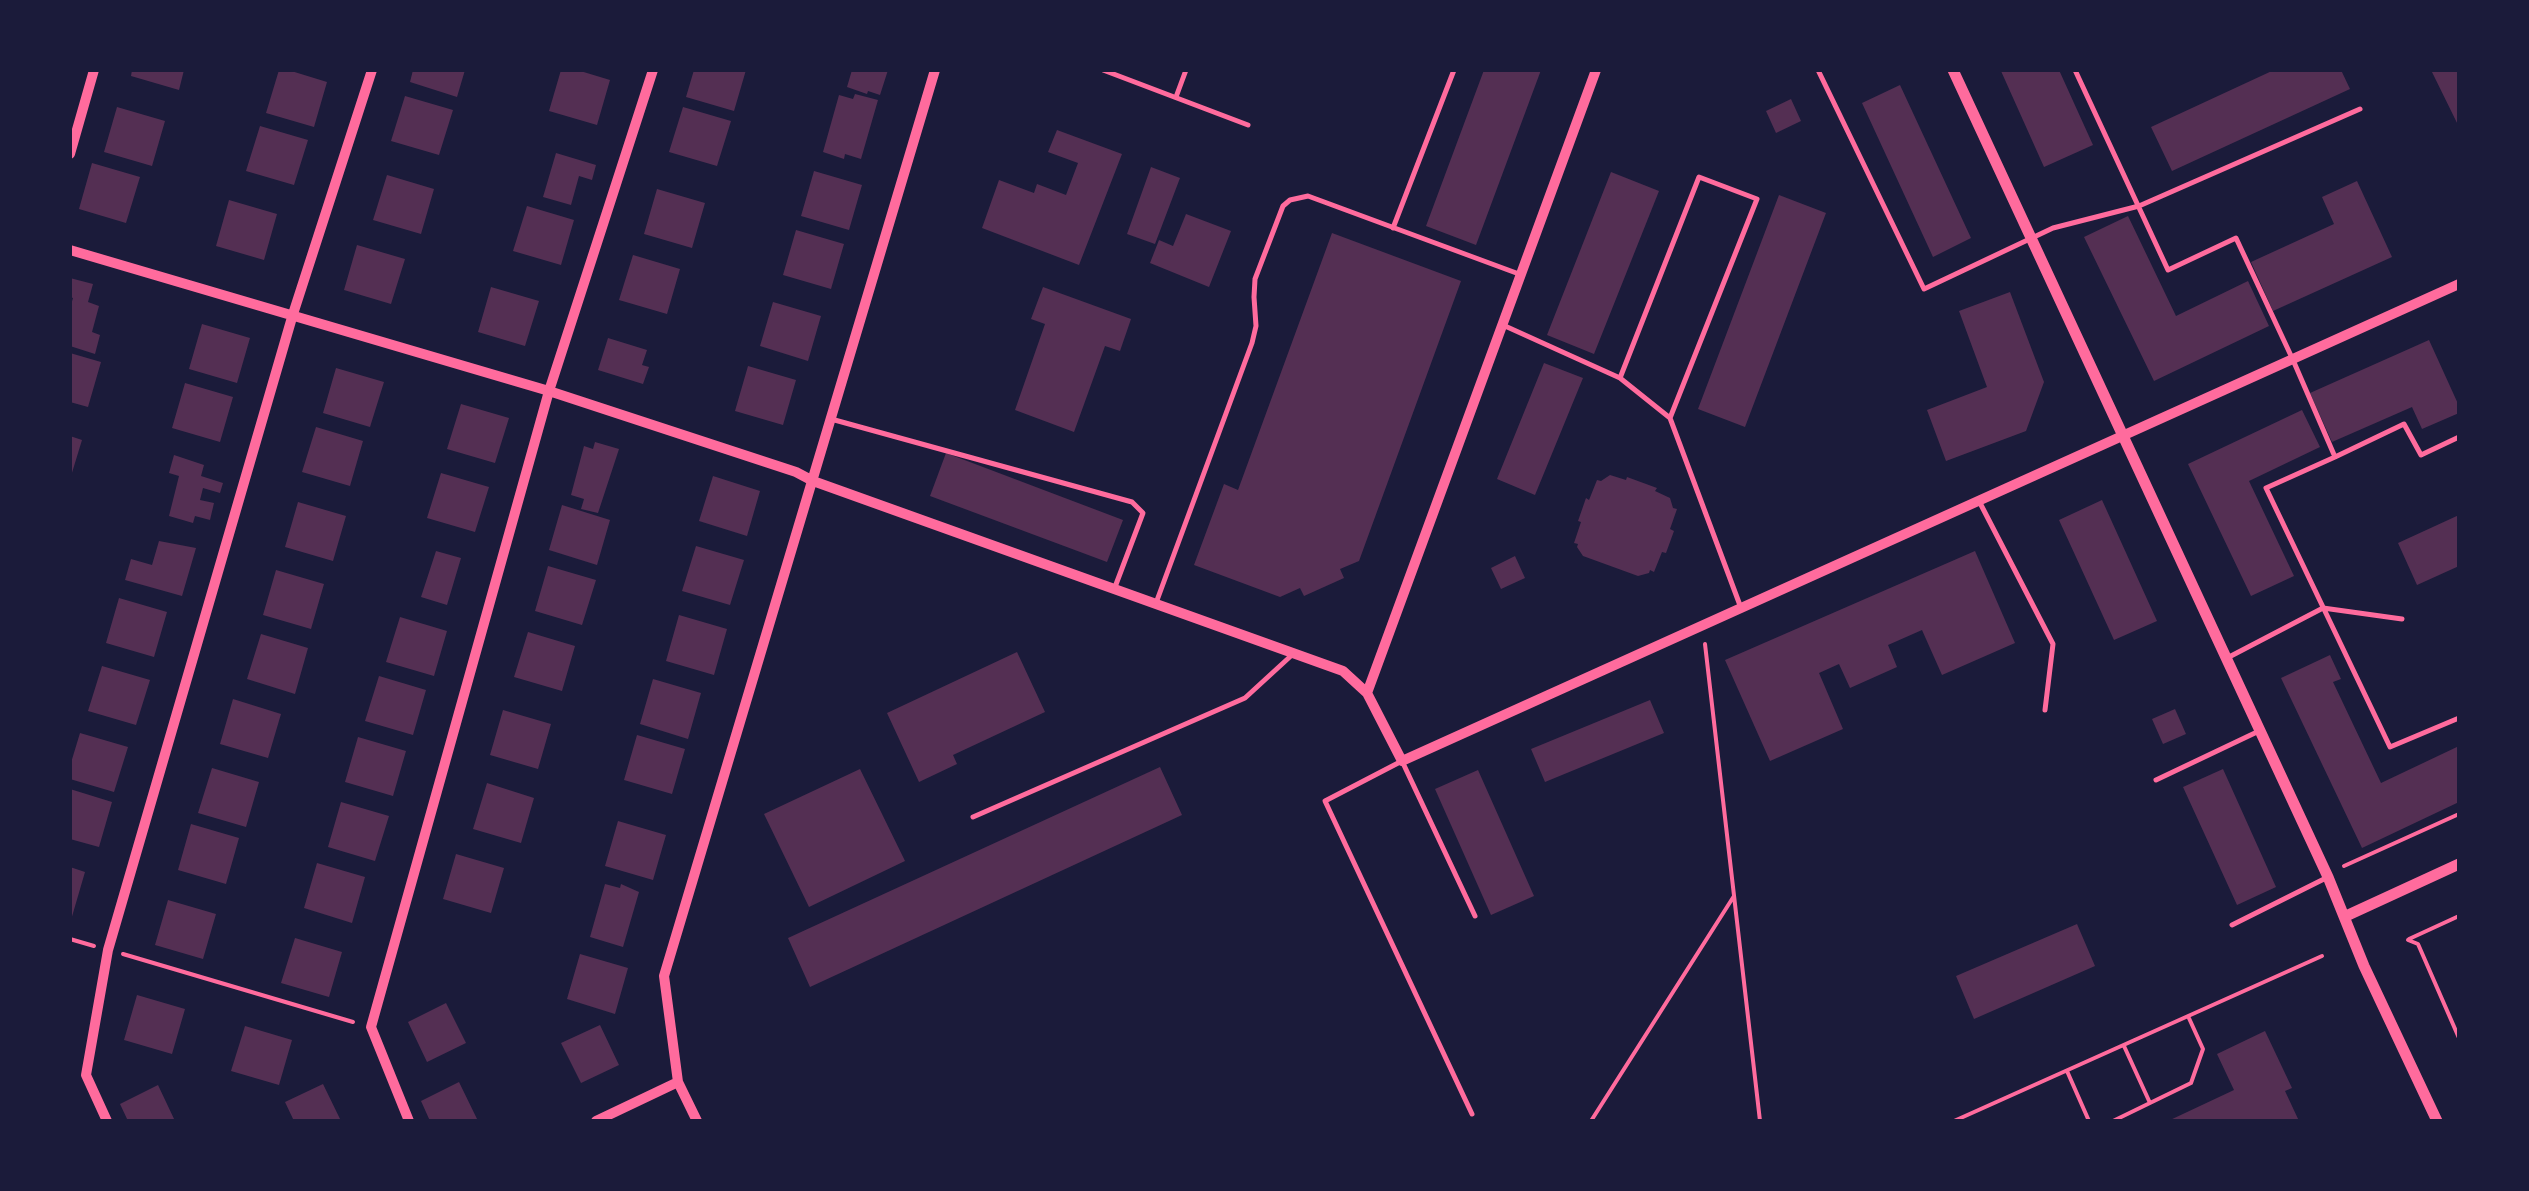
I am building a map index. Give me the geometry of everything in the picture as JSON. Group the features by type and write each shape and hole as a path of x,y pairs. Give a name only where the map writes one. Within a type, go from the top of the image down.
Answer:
{"street":[{"path":"70,154 94,70"},
{"path":"107,1121 86,1075 108,950 293,314 372,70"},
{"path":"408,1121 371,1027 550,391 652,70"},
{"path":"697,1121 678,1082 664,976 934,70"},
{"path":"1366,693 1596,70"},
{"path":"1953,70 2346,916 2364,966 2436,1121"},
{"path":"70,250 550,391 796,472 1343,671 1366,693 1402,761 2459,284"},
{"path":"2346,916 2459,864"},
{"path":"596,1121 678,1082"}],"lane":[{"path":"1103,70 1248,125"},
{"path":"1176,97 1186,70"},
{"path":"1393,228 1454,70"},
{"path":"1818,70 1924,289 2053,228 2139,206 2360,109"},
{"path":"2075,70 2168,270 2236,238 2335,457"},
{"path":"1620,378 1699,176 1757,199 1670,418"},
{"path":"1156,603 1252,343 1256,326 1255,279 1283,206 1308,196 1520,274"},
{"path":"1502,324 1620,378 1670,418 1740,608"},
{"path":"831,419 1132,502 1143,513 1115,588"},
{"path":"2459,437 2421,455 2404,424 2266,488 2390,748 2459,718"},
{"path":"1979,501 2054,644 2045,710"},
{"path":"2227,658 2323,608 2402,619"},
{"path":"973,817 1244,698 1294,653"},
{"path":"2156,780 2260,731"},
{"path":"1472,1114 1326,802 1402,761 1475,916"},
{"path":"2232,925 2328,878"}],"path":[{"path":"1703,625 1760,1121"},
{"path":"2344,866 2459,814"},
{"path":"1591,1121 1734,896"},
{"path":"2459,916 2408,940 2418,944 2459,1038"},
{"path":"70,939 371,1027"},
{"path":"1954,1121 2322,956"},
{"path":"2113,1121 2191,1083 2203,1049 2188,1016"},
{"path":"2124,1046 2150,1103"},
{"path":"2067,1071 2089,1121"}],"building":[{"path":"132,70 184,70 179,90 131,76"},
{"path":"279,70 327,82 314,127 266,113"},
{"path":"413,70 465,70 457,97 410,82"},
{"path":"561,70 577,70 610,80 597,125 549,111"},
{"path":"694,70 746,70 734,111 686,97"},
{"path":"852,70 888,70 880,95 847,87"},
{"path":"1484,70 1541,70 1476,245 1426,226"},
{"path":"2059,70 2093,145 2044,167 2001,71"},
{"path":"2274,70 2341,70 2350,89 2172,171 2151,127"},
{"path":"2431,70 2459,70 2459,127"},
{"path":"1900,85 1971,238 1933,257 1862,103"},
{"path":"855,94 878,100 861,159 845,154 844,159 823,152 839,95 853,99"},
{"path":"405,96 453,110 439,155 391,141"},
{"path":"1791,99 1801,121 1776,133 1766,111"},
{"path":"117,107 165,121 152,166 104,152"},
{"path":"683,107 731,121 717,166 669,152"},
{"path":"260,126 308,140 294,185 246,171"},
{"path":"1057,130 1122,154 1079,265 982,228 999,180 1034,193 1037,184 1066,195 1078,163 1048,152"},
{"path":"556,153 596,165 592,180 579,176 571,205 543,197"},
{"path":"92,163 140,177 126,223 79,209"},
{"path":"1151,167 1180,178 1155,244 1127,234"},
{"path":"814,171 862,185 849,230 801,216"},
{"path":"1611,172 1659,191 1594,354 1547,335"},
{"path":"387,175 434,189 421,234 373,220"},
{"path":"2357,181 2392,257 2273,311 2251,262 2334,224 2322,197"},
{"path":"657,189 705,203 692,248 644,234"},
{"path":"1779,195 1826,213 1745,427 1698,409"},
{"path":"229,200 277,214 264,260 216,246"},
{"path":"527,206 574,220 561,265 513,251"},
{"path":"1186,214 1231,231 1209,287 1150,263 1159,240 1173,246"},
{"path":"2128,216 2176,316 2248,281 2269,326 2154,381 2084,237"},
{"path":"796,230 844,244 831,289 783,275"},
{"path":"1332,233 1461,281 1359,561 1340,569 1344,578 1304,596 1300,588 1280,597 1194,565 1224,484 1238,490"},
{"path":"357,245 405,259 391,304 344,290"},
{"path":"633,255 680,269 667,314 619,300"},
{"path":"70,278 93,284 88,302 99,306 92,332 100,335 95,354 70,346"},
{"path":"491,287 539,301 525,346 478,332"},
{"path":"1043,287 1131,319 1120,351 1105,346 1074,432 1015,410 1045,324 1031,319"},
{"path":"2010,292 2044,382 2026,431 1946,461 1927,410 1987,387 1959,311"},
{"path":"773,302 821,316 808,361 760,346"},
{"path":"202,324 250,338 237,383 189,369"},
{"path":"608,338 647,350 642,365 649,367 643,384 598,370"},
{"path":"2429,340 2459,413 2422,429 2412,407 2332,442 2310,393"},
{"path":"70,353 101,362 88,407 70,402"},
{"path":"1544,363 1583,378 1535,495 1497,479"},
{"path":"748,366 796,380 783,425 735,411"},
{"path":"336,368 384,382 370,427 323,413"},
{"path":"185,383 233,397 220,442 172,428"},
{"path":"461,404 509,418 495,463 447,449"},
{"path":"2302,410 2320,447 2249,481 2294,576 2251,596 2188,464"},
{"path":"316,427 363,441 350,486 302,472"},
{"path":"70,436 82,440 71,476 70,476"},
{"path":"595,442 619,449 598,513 581,509 584,499 571,495 584,446 593,449"},
{"path":"946,453 1123,520 1107,562 930,496"},
{"path":"174,455 204,465 201,476 223,483 220,493 203,488 200,500 214,503 210,520 195,516 193,523 169,516 179,476 169,473"},
{"path":"441,473 489,487 475,532 427,518"},
{"path":"1610,475 1657,488 1655,491 1670,498 1677,509 1666,553 1662,552 1654,572 1638,576 1583,556 1574,543 1586,498 1589,500 1597,480"},
{"path":"713,476 760,491 747,536 699,521"},
{"path":"2102,500 2157,621 2114,640 2059,520"},
{"path":"298,502 346,516 333,561 285,547"},
{"path":"562,505 610,520 597,565 549,550"},
{"path":"2459,515 2459,566 2417,585 2398,543"},
{"path":"159,541 196,548 182,596 125,580 131,559 152,565"},
{"path":"696,546 744,560 730,605 682,591"},
{"path":"436,551 461,558 447,605 421,597"},
{"path":"1975,551 2015,643 1942,675 1922,630 1888,645 1897,667 1850,688 1839,664 1819,673 1843,729 1770,761 1725,660"},
{"path":"1515,556 1525,578 1501,589 1491,568"},
{"path":"548,566 596,580 582,625 535,611"},
{"path":"276,570 324,584 311,629 263,615"},
{"path":"119,598 167,612 154,657 106,643"},
{"path":"679,615 727,629 714,675 666,661"},
{"path":"400,617 447,631 434,676 386,662"},
{"path":"528,632 575,646 562,691 514,677"},
{"path":"261,634 308,648 295,694 247,679"},
{"path":"1017,652 1045,712 953,755 957,764 919,782 887,713"},
{"path":"2330,655 2341,679 2333,682 2381,783 2459,746 2459,802 2362,848 2281,678"},
{"path":"102,666 150,680 136,725 88,711"},
{"path":"379,676 426,690 413,735 365,721"},
{"path":"653,679 701,693 688,739 640,724"},
{"path":"233,699 281,714 268,758 220,744"},
{"path":"1650,700 1664,733 1545,782 1531,749"},
{"path":"2175,709 2186,734 2163,744 2152,719"},
{"path":"503,710 551,724 538,769 490,755"},
{"path":"80,733 128,747 114,792 70,779"},
{"path":"637,735 685,749 672,794 624,780"},
{"path":"358,737 406,751 393,796 345,782"},
{"path":"1160,767 1182,815 810,987 788,938"},
{"path":"212,768 259,782 246,827 198,813"},
{"path":"860,769 905,861 809,907 764,814"},
{"path":"2223,769 2276,887 2237,905 2183,787"},
{"path":"1478,770 1534,896 1491,915 1435,789"},
{"path":"487,783 534,798 521,843 473,829"},
{"path":"70,789 112,802 99,847 70,839"},
{"path":"341,802 389,816 375,861 328,847"},
{"path":"618,821 666,835 653,880 605,866"},
{"path":"191,824 239,838 226,884 178,870"},
{"path":"456,854 504,868 491,913 443,899"},
{"path":"317,863 365,877 352,923 304,908"},
{"path":"70,867 85,872 71,920 70,919"},
{"path":"605,884 620,888 621,884 639,892 623,947 590,937"},
{"path":"168,900 216,914 203,959 155,945"},
{"path":"2077,924 2095,966 1974,1019 1956,976"},
{"path":"295,938 342,952 329,997 281,983"},
{"path":"580,954 628,968 615,1014 567,999"},
{"path":"137,995 185,1009 172,1054 124,1040"},
{"path":"446,1003 466,1043 427,1062 408,1022"},
{"path":"600,1025 619,1065 581,1083 561,1043"},
{"path":"245,1026 292,1040 279,1085 231,1071"},
{"path":"2265,1031 2292,1088 2285,1091 2299,1121 2168,1121 2234,1090 2217,1054"},
{"path":"459,1082 478,1121 430,1121 421,1101"},
{"path":"323,1084 341,1121 294,1121 285,1102"},
{"path":"158,1085 175,1121 128,1121 120,1104"}]}
